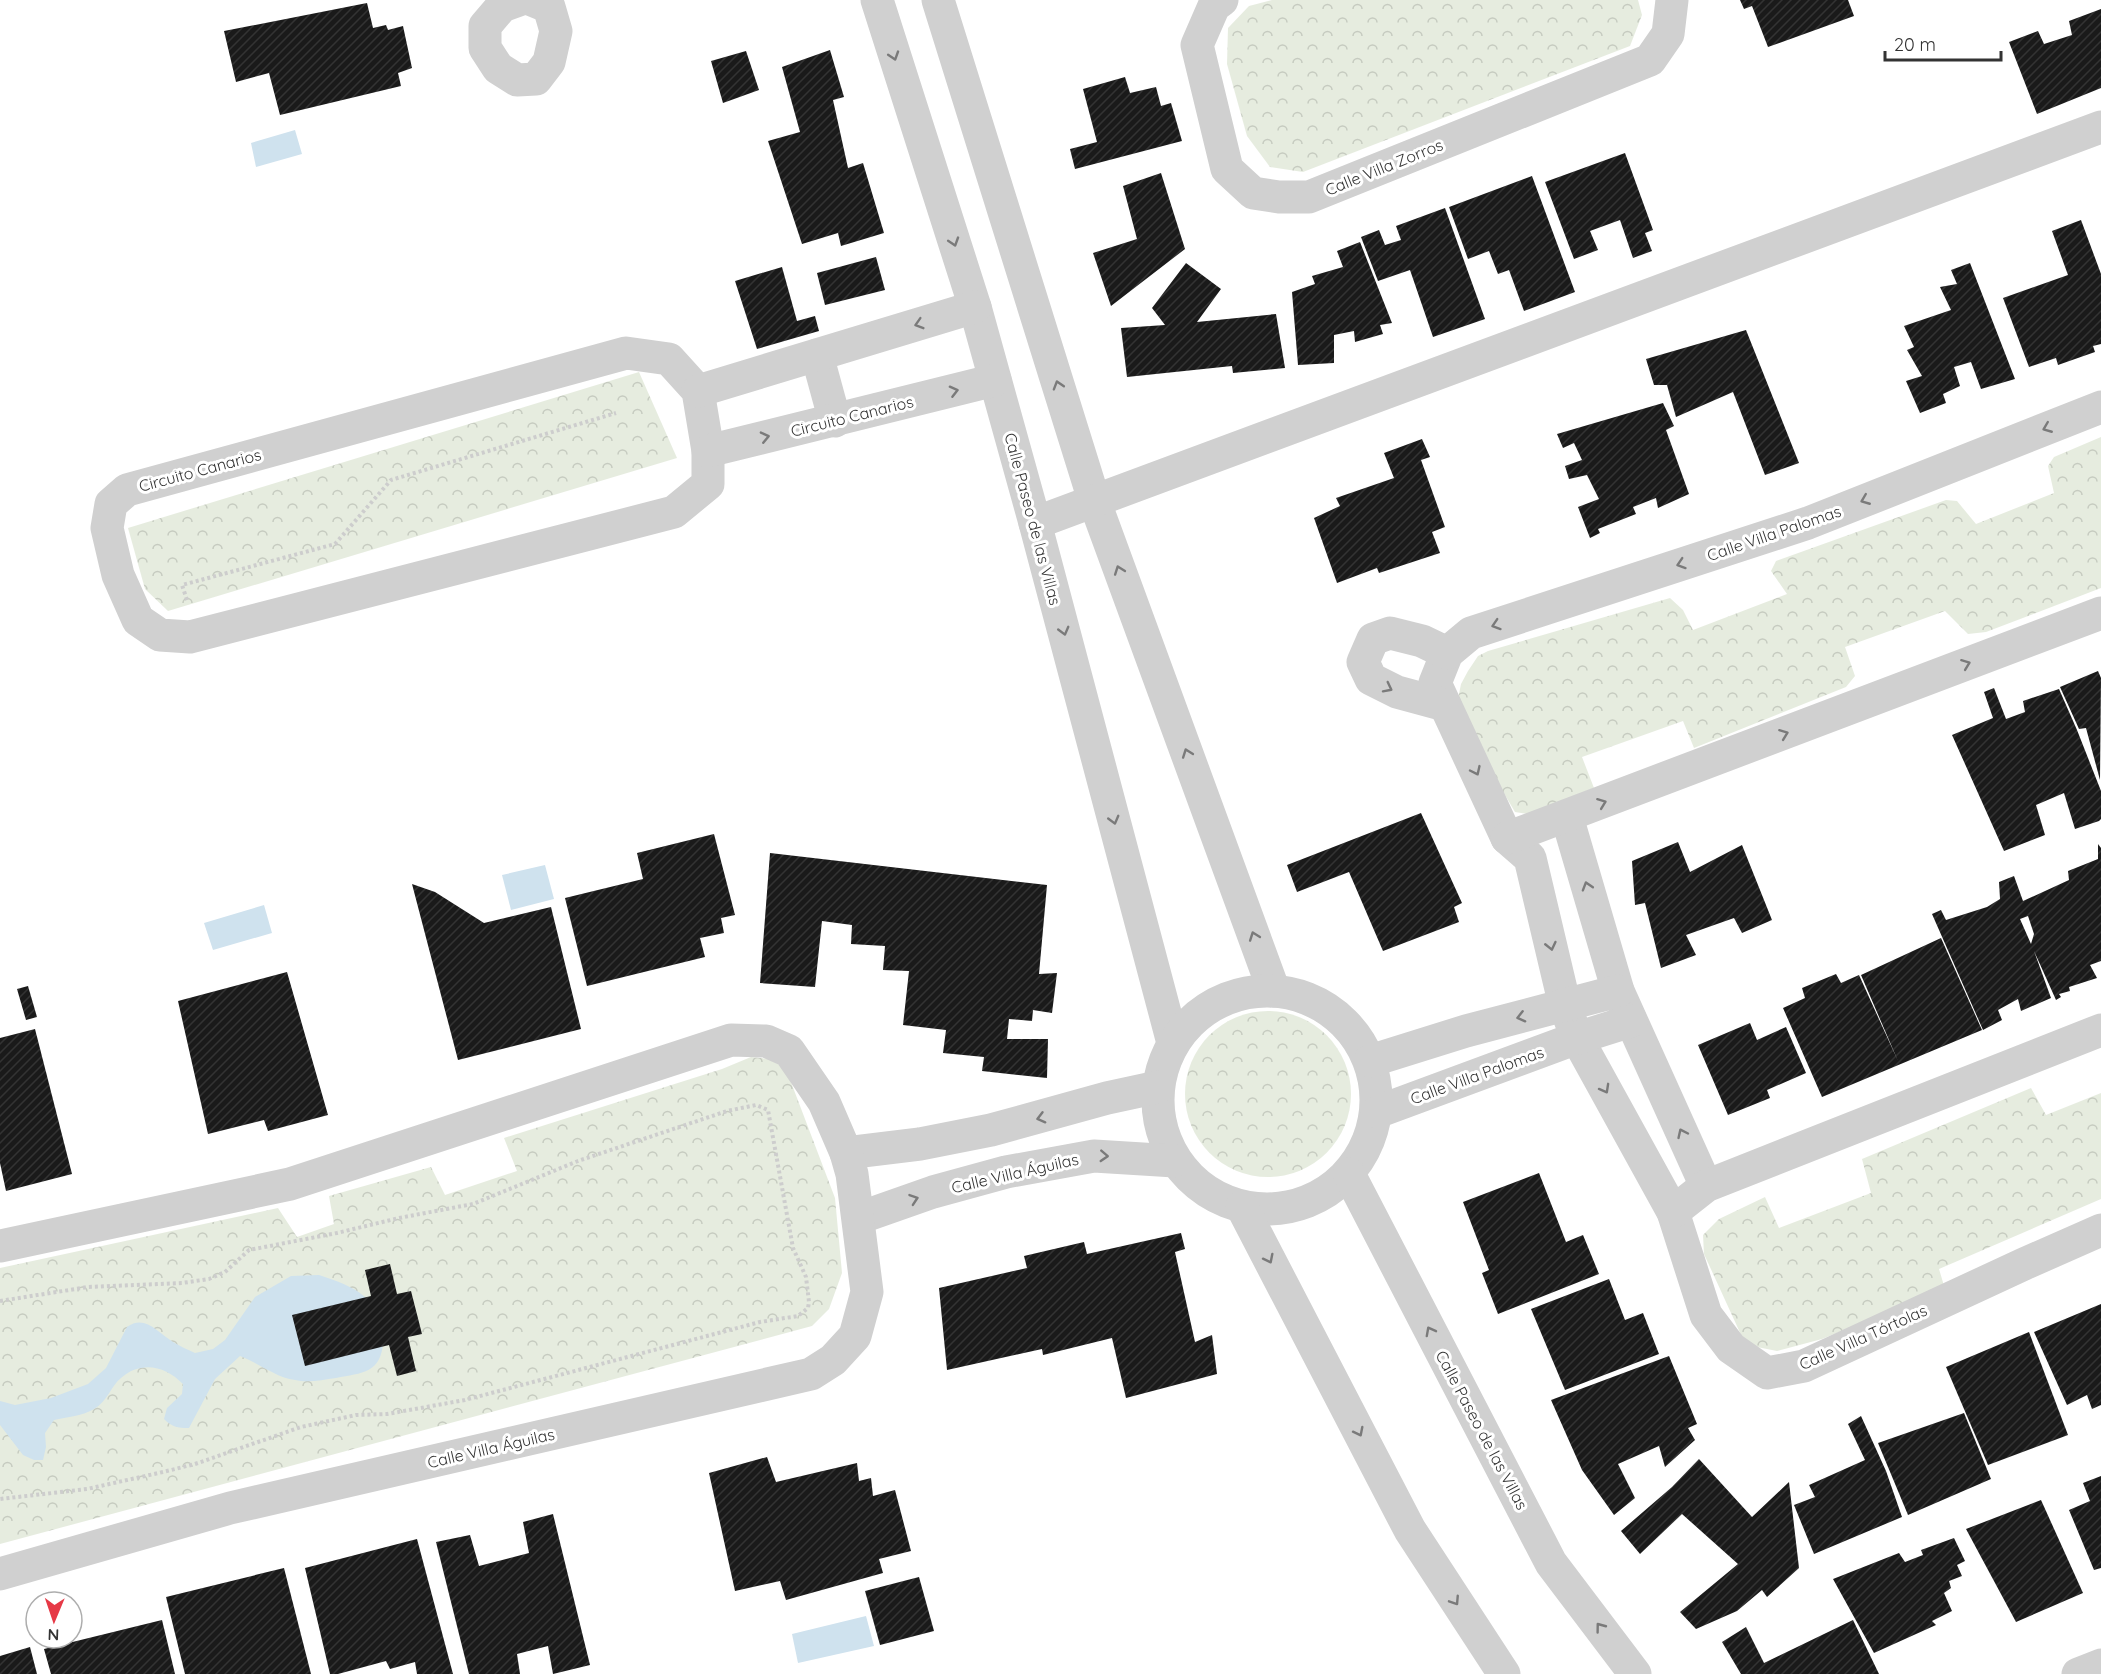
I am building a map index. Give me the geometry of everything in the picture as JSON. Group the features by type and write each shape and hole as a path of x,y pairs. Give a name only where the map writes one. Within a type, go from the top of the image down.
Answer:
{"street":[{"name":"Calle Paseo de las Villas","path":"878,0 975,307 1035,523 1173,1043"},
{"path":"938,0 1094,500 1274,991"},
{"name":"Calle Villa Zorros","path":"1222,0 1214,6 1197,45 1227,170 1253,193 1309,197 1650,60 1668,34 1672,0"},
{"path":"1035,523 2101,127"},
{"path":"698,391 975,307"},
{"name":"Circuito Canarios","path":"626,353 669,359 698,391 708,451 708,484 674,512 190,637 160,635 138,620 118,576 107,528 111,504 127,490 626,353"},
{"path":"817,356 835,421"},
{"name":"Circuito Canarios","path":"708,451 995,380"},
{"name":"Calle Villa Palomas","path":"1577,1038 1565,1006 1530,858 1507,838 1435,683 1447,653 1471,633 1808,524 2101,407"},
{"path":"1507,838 2101,613"},
{"path":"1445,705 1397,692 1371,679 1362,662 1372,639 1390,633 1422,641 1447,653"},
{"path":"1566,817 1618,991 1706,1186"},
{"path":"1274,991 1299,995 1322,1005 1342,1020 1359,1039 1375,1077 1377,1112 1368,1145 1349,1174 1331,1190 1311,1201 1288,1208 1265,1210 1242,1207 1204,1190 1175,1161 1160,1125 1158,1087 1163,1064 1173,1043 1192,1020 1216,1003 1245,993 1274,991"},
{"path":"1370,1061 1466,1031 1618,991"},
{"name":"Calle Villa Palomas","path":"1377,1112 1577,1038 1631,1021"},
{"path":"1673,1212 1706,1186 2101,1030"},
{"name":"Calle Villa Tórtolas","path":"1577,1038 1673,1212 1706,1315 1731,1348 1767,1373 1804,1366 2024,1263 2101,1230"},
{"name":"Calle Villa Águilas","path":"0,1246 290,1184 731,1040 766,1041 789,1051 824,1102 846,1154 852,1174 859,1218 867,1292 855,1336 832,1360 811,1374 230,1508 0,1574"},
{"path":"846,1154 920,1144 991,1130 1107,1098 1158,1087"},
{"path":"991,1130 1006,1173"},
{"name":"Calle Villa Águilas","path":"859,1218 933,1192 1006,1173 1094,1156 1175,1161"},
{"name":"Calle Paseo de las Villas","path":"1349,1174 1551,1563 1635,1674"},
{"path":"1242,1207 1410,1530 1504,1674"},
{"path":"2078,1674 2101,1665"}],"path":[{"path":"198,635 182,585 334,544 391,480 616,413"},
{"path":"0,1301 88,1287 182,1283 209,1279 225,1272 249,1250 474,1204 578,1161 727,1111 756,1105 768,1110 793,1248 806,1277 809,1302 808,1308 798,1316 760,1322 465,1400 387,1414 356,1414 301,1427 184,1467 87,1489 0,1499"}],"green space":[{"path":"1272,0 1638,0 1642,15 1630,46 1303,172 1270,167 1247,136 1227,64 1228,28 1249,6"},
{"path":"639,372 677,458 168,611 145,589 128,528"},
{"path":"2101,437 2101,588 1986,632 1968,634 1945,611 1845,647 1855,676 1846,687 1694,748 1683,721 1582,757 1594,788 1528,814 1515,812 1482,756 1458,699 1461,684 1478,656 1488,651 1670,598 1683,610 1693,630 1787,594 1771,571 1776,561 1946,500 1957,501 1976,524 2054,493 2048,466 2054,457"},
{"path":"1268,1011 1300,1018 1327,1035 1344,1062 1351,1094 1344,1126 1327,1153 1300,1170 1268,1177 1236,1170 1209,1153 1192,1126 1185,1094 1192,1062 1209,1035 1236,1018"},
{"path":"751,1057 770,1059 786,1069 835,1198 842,1273 829,1309 812,1326 0,1544 0,1268 278,1208 297,1237 334,1224 329,1196 431,1167 445,1195 517,1171 504,1138 722,1069"},
{"path":"2031,1088 2046,1115 2101,1093 2101,1199 1939,1269 1945,1289 1822,1339 1777,1351 1757,1347 1742,1337 1704,1254 1703,1235 1719,1219 1765,1197 1779,1228 1871,1193 1862,1159"}],"water":[{"path":"295,130 302,154 256,167 251,143"},
{"path":"545,865 554,899 511,910 502,875"},
{"path":"264,905 272,933 213,950 204,923"},
{"path":"319,1275 355,1290 372,1304 378,1314 382,1326 382,1352 379,1360 369,1370 336,1378 300,1381 281,1376 240,1356 215,1379 189,1428 181,1428 164,1419 167,1408 182,1394 183,1384 161,1369 145,1367 137,1369 121,1378 94,1409 80,1415 54,1420 45,1433 46,1447 43,1460 34,1460 23,1455 0,1425 0,1401 15,1405 51,1398 88,1384 106,1368 127,1327 140,1323 146,1324 195,1353 213,1349 225,1340 255,1297 291,1276"},
{"path":"866,1616 874,1646 798,1663 792,1634"}],"building":[{"path":"1740,0 1848,0 1854,16 1768,47 1752,6 1744,9"},
{"path":"367,3 373,28 386,25 388,30 403,26 412,68 398,73 401,86 280,115 269,73 236,82 224,31"},
{"path":"2101,9 2101,88 2037,114 2009,42 2038,31 2044,44 2072,35 2069,21"},
{"path":"830,50 844,97 833,100 848,168 863,163 884,233 841,246 838,233 802,244 768,141 800,132 782,67"},
{"path":"746,51 759,90 723,103 711,61"},
{"path":"1125,77 1130,93 1156,87 1161,106 1171,103 1182,141 1075,169 1070,149 1097,142 1083,89"},
{"path":"1625,153 1653,230 1645,233 1652,251 1633,258 1620,220 1590,231 1598,250 1574,259 1545,182"},
{"path":"1161,173 1185,249 1111,306 1093,253 1137,239 1123,186"},
{"path":"1532,176 1575,292 1524,311 1509,270 1498,274 1489,251 1468,259 1449,207"},
{"path":"1445,208 1485,319 1433,337 1410,270 1378,281 1361,237 1379,230 1385,245 1401,240 1396,226"},
{"path":"2081,220 2101,274 2101,344 2093,346 2095,352 2058,365 2056,358 2029,367 2003,298 2068,275 2052,231"},
{"path":"1360,242 1392,323 1380,325 1383,334 1355,342 1354,331 1334,335 1334,363 1298,365 1292,292 1315,284 1312,276 1343,267 1337,251"},
{"path":"876,257 885,290 825,305 817,273"},
{"path":"1186,263 1221,289 1197,322 1276,314 1285,368 1233,373 1232,366 1127,377 1121,328 1165,325 1152,308"},
{"path":"1970,263 2015,379 1981,389 1971,362 1954,367 1960,386 1943,394 1946,403 1920,413 1906,381 1922,376 1907,350 1914,347 1904,326 1951,310 1940,287 1957,284 1951,270"},
{"path":"782,267 797,321 815,316 819,331 757,349 735,281"},
{"path":"1746,330 1799,463 1765,475 1733,392 1676,417 1667,385 1654,385 1646,359"},
{"path":"1663,403 1674,426 1666,430 1689,494 1658,508 1656,498 1633,507 1636,514 1598,529 1600,533 1590,538 1578,507 1599,499 1587,475 1569,479 1565,466 1582,460 1574,443 1563,448 1557,434"},
{"path":"1422,439 1430,457 1421,460 1445,527 1432,532 1440,553 1379,573 1377,568 1337,583 1314,518 1340,506 1336,498 1394,478 1384,453"},
{"path":"2098,671 2101,678 2100,780 2086,728 2079,729 2060,687"},
{"path":"1994,688 2006,719 2025,712 2023,701 2059,689 2101,791 2101,819 2099,821 2075,829 2064,793 2036,805 2045,835 2004,851 1952,735 1993,718 1984,692"},
{"path":"1421,813 1462,903 1454,907 1459,922 1383,951 1349,872 1297,892 1287,865"},
{"path":"714,834 735,915 721,918 724,933 700,938 705,957 587,986 565,898 643,879 637,853"},
{"path":"1678,842 1690,872 1742,845 1772,920 1742,933 1734,918 1686,935 1696,955 1661,968 1645,903 1635,905 1632,861"},
{"path":"2098,844 2101,848 2101,961 2090,965 2097,978 2069,987 2070,991 2059,994 2061,997 2056,1000 2034,951 2051,998 2021,1011 2018,999 1998,1010 2002,1020 1983,1030 1932,914 1941,910 1946,920 1987,907 2000,899 1999,882 2014,876 2023,901 2069,880 2068,871 2098,859","holes":["2028,916 2034,934 2031,944 2020,919"]},
{"path":"770,853 1047,885 1039,974 1057,973 1052,1013 1033,1010 1032,1021 1009,1019 1007,1039 1048,1039 1047,1078 982,1071 984,1057 943,1053 946,1030 903,1025 909,971 883,970 885,946 851,944 852,925 822,921 815,987 760,983"},
{"path":"412,884 435,892 484,923 551,907 581,1029 458,1060"},
{"path":"1941,938 1982,1030 1822,1097 1783,1008 1805,998 1802,988 1836,974 1841,983 1859,975 1898,1061 1861,975"},
{"path":"287,972 328,1115 268,1131 264,1120 208,1134 178,1001"},
{"path":"28,986 37,1017 26,1020 17,989"},
{"path":"1750,1023 1757,1040 1786,1027 1806,1073 1767,1090 1770,1098 1728,1115 1698,1045"},
{"path":"35,1029 72,1174 6,1191 0,1163 0,1038"},
{"path":"1539,1173 1566,1242 1583,1235 1599,1274 1498,1314 1482,1273 1489,1270 1463,1202"},
{"path":"1181,1233 1185,1249 1175,1252 1195,1342 1212,1335 1217,1374 1126,1398 1112,1338 1043,1355 1042,1349 947,1370 939,1288 1027,1268 1024,1256 1084,1242 1087,1254"},
{"path":"390,1264 397,1294 411,1291 422,1334 408,1337 416,1371 397,1376 389,1345 305,1366 292,1315 371,1296 365,1270"},
{"path":"1609,1279 1625,1320 1643,1313 1659,1354 1565,1390 1531,1309"},
{"path":"2101,1304 2101,1405 2092,1409 2087,1395 2067,1405 2034,1332"},
{"path":"2029,1332 2068,1435 1988,1465 1946,1367"},
{"path":"1669,1356 1697,1424 1688,1428 1695,1440 1665,1467 1659,1446 1618,1464 1635,1498 1614,1515 1582,1470 1551,1400"},
{"path":"1964,1413 1991,1479 1908,1515 1878,1443"},
{"path":"1861,1416 1886,1471 1902,1517 1814,1554 1794,1505 1815,1497 1809,1485 1865,1460 1848,1424"},
{"path":"767,1457 776,1482 857,1463 859,1481 871,1478 873,1496 895,1490 911,1551 879,1559 883,1573 786,1600 780,1581 735,1591 709,1473"},
{"path":"1699,1459 1752,1517 1789,1482 1799,1568 1767,1597 1762,1590 1737,1611 1696,1629 1680,1612 1738,1564 1682,1514 1640,1554 1621,1531 1672,1487"},
{"path":"2101,1476 2101,1568 2094,1570 2069,1510 2090,1501 2083,1483"},
{"path":"2041,1500 2083,1593 2016,1622 1966,1529"},
{"path":"553,1514 590,1665 553,1674 548,1646 517,1654 520,1674 469,1674 436,1542 470,1535 479,1566 529,1553 523,1522"},
{"path":"1954,1538 1965,1561 1957,1565 1962,1576 1949,1581 1951,1588 1944,1593 1952,1611 1932,1621 1936,1625 1874,1653 1833,1579 1899,1553 1905,1562 1923,1555 1921,1550"},
{"path":"417,1539 453,1674 417,1674 415,1662 390,1669 386,1661 338,1674 330,1674 305,1568"},
{"path":"284,1568 311,1674 185,1674 166,1597"},
{"path":"919,1577 934,1631 880,1645 865,1591"},
{"path":"162,1620 175,1674 51,1674 44,1650 84,1650 84,1639"},
{"path":"1853,1620 1879,1674 1741,1674 1722,1642 1746,1627 1764,1663"},
{"path":"24,1649 31,1650 37,1674 0,1674 0,1656"}]}
